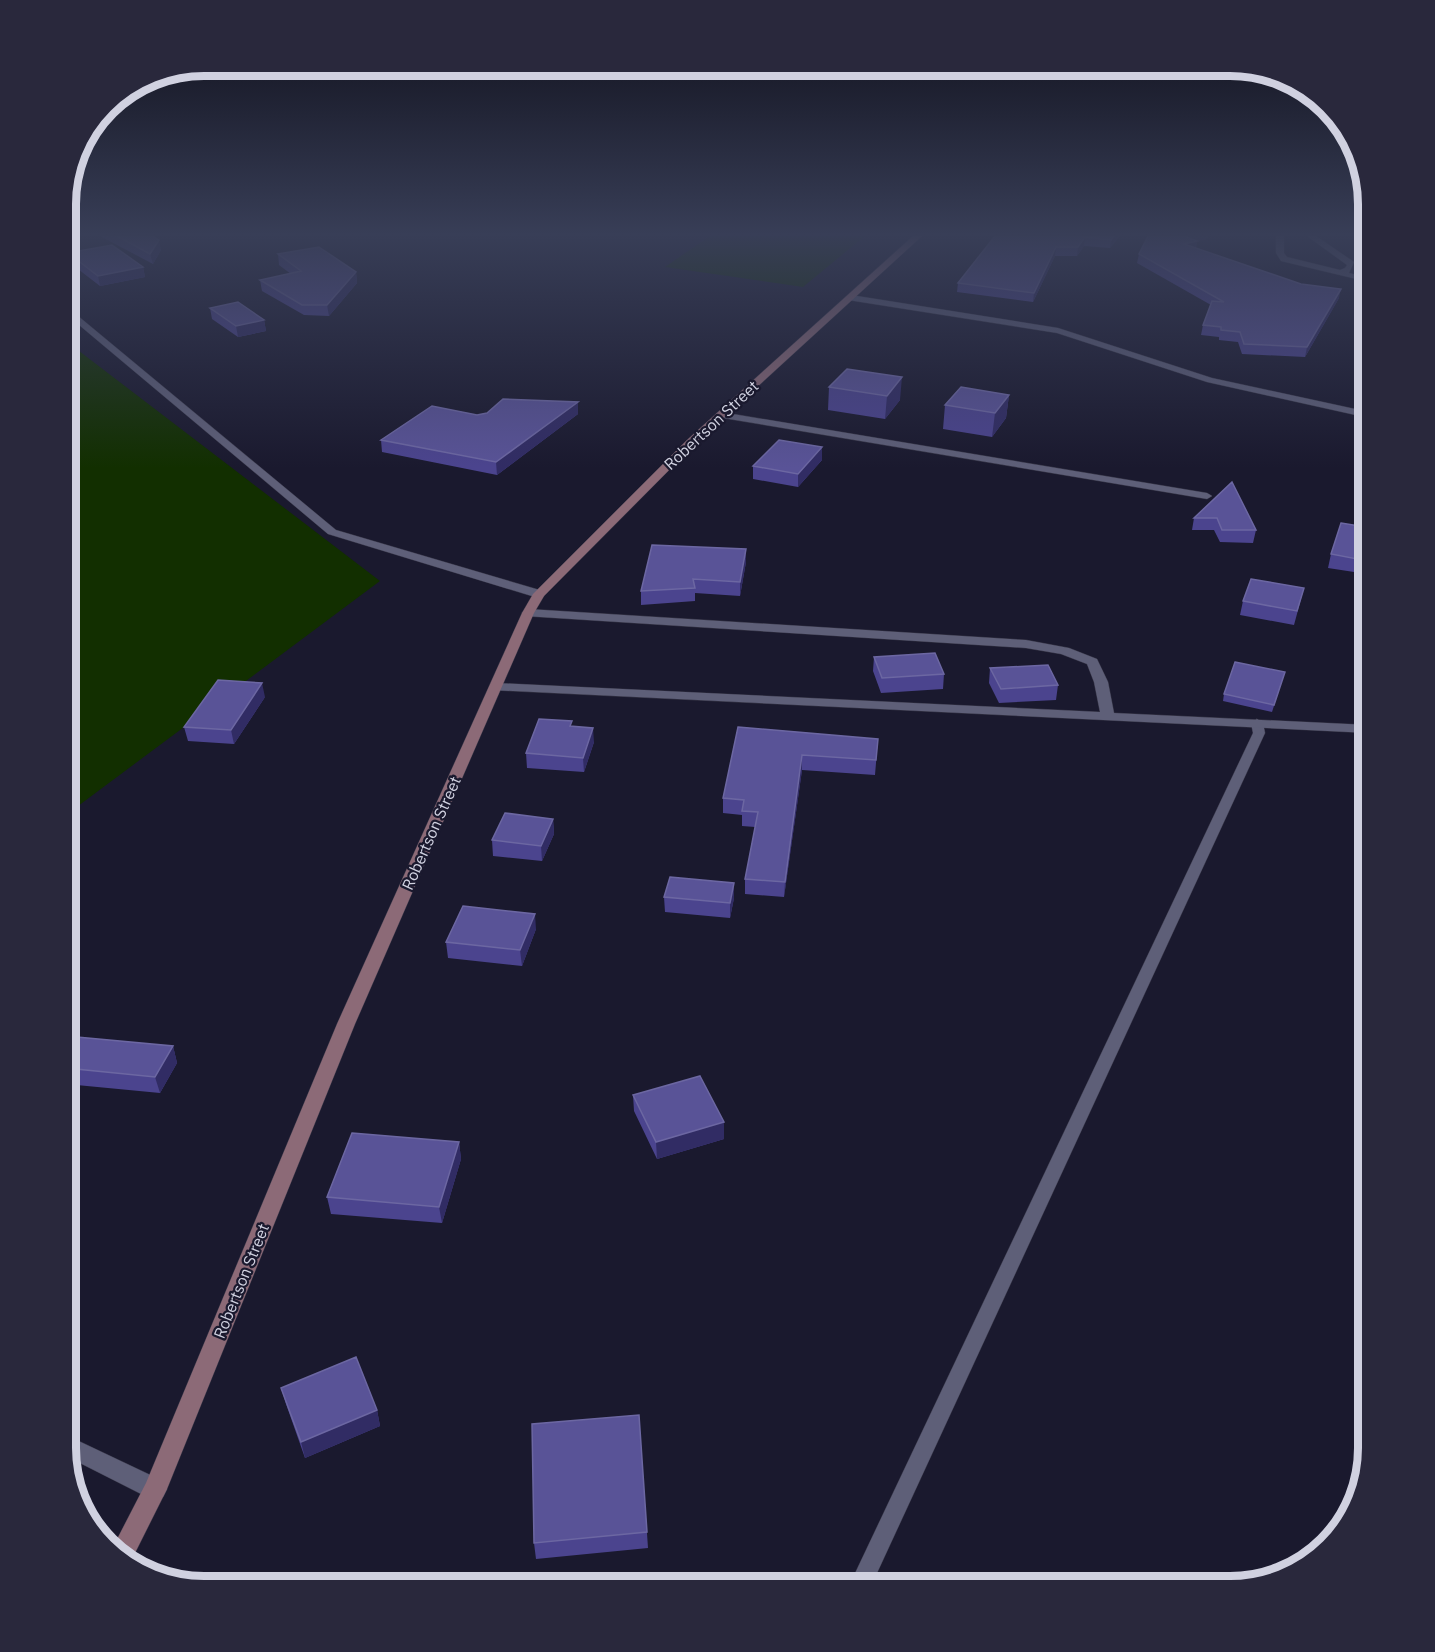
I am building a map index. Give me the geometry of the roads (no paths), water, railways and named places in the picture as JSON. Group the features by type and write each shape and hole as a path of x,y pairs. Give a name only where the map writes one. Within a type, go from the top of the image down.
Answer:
{"street":[{"name":"Robertson Street","path":"125,1548 155,1489 346,1024 528,613 539,594 691,442 834,313"},
{"path":"946,313 1058,331 1210,380 1358,413"},
{"path":"77,318 332,532 539,594"},
{"path":"721,415 1207,496"},
{"path":"528,613 1035,646 1064,651 1092,662 1101,682 1108,716"},
{"path":"496,687 1358,728"},
{"path":"76,1450 155,1489"}],"lane":[{"path":"865,1576 1259,733 1257,723"}]}
